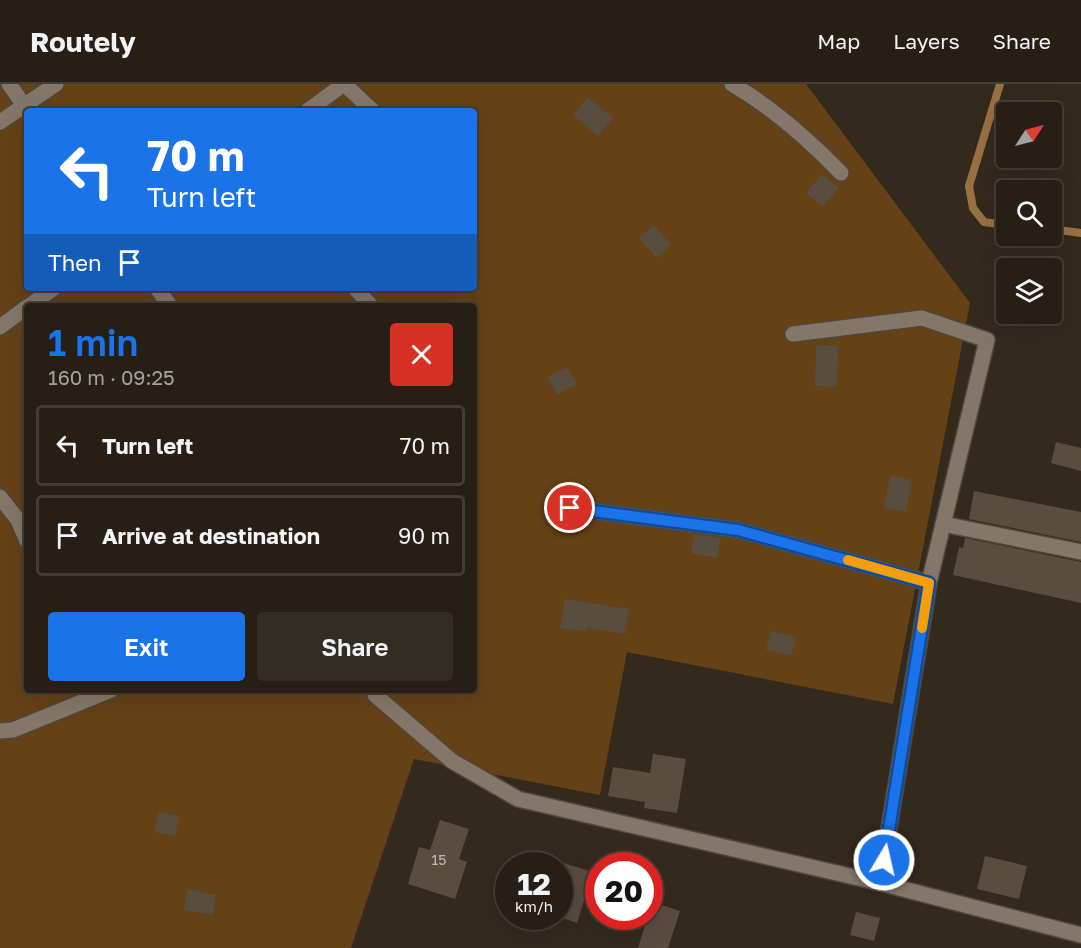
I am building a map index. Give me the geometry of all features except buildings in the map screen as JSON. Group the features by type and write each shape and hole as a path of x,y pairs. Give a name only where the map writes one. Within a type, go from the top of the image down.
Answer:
{"street":[{"path":"9,84 26,108 56,84"},
{"path":"311,108 344,84 370,108"},
{"path":"732,84 751,95 811,142 841,173"},
{"path":"0,122 24,109"},
{"path":"33,303 50,291"},
{"path":"358,291 368,303"},
{"path":"0,327 24,310"},
{"path":"793,334 922,318 987,340 929,583 880,883"},
{"path":"0,497 18,519 24,534"},
{"path":"570,508 738,530 929,583"},
{"path":"943,524 1081,552"},
{"path":"0,731 13,730 104,693"},
{"path":"373,693 452,761 518,799 880,883 1081,935"}],"shaded area":[{"path":"0,84 806,84 970,303 893,704 627,652 600,795 414,759 351,948 0,948"}],"waterway":[{"path":"996,224 984,222 973,208 969,186 1000,84"},
{"path":"1062,230 1081,233"}],"slow traffic":[{"path":"848,560 929,583 922,628"}],"route":[{"path":"570,508 738,530 929,583 884,860"}]}
